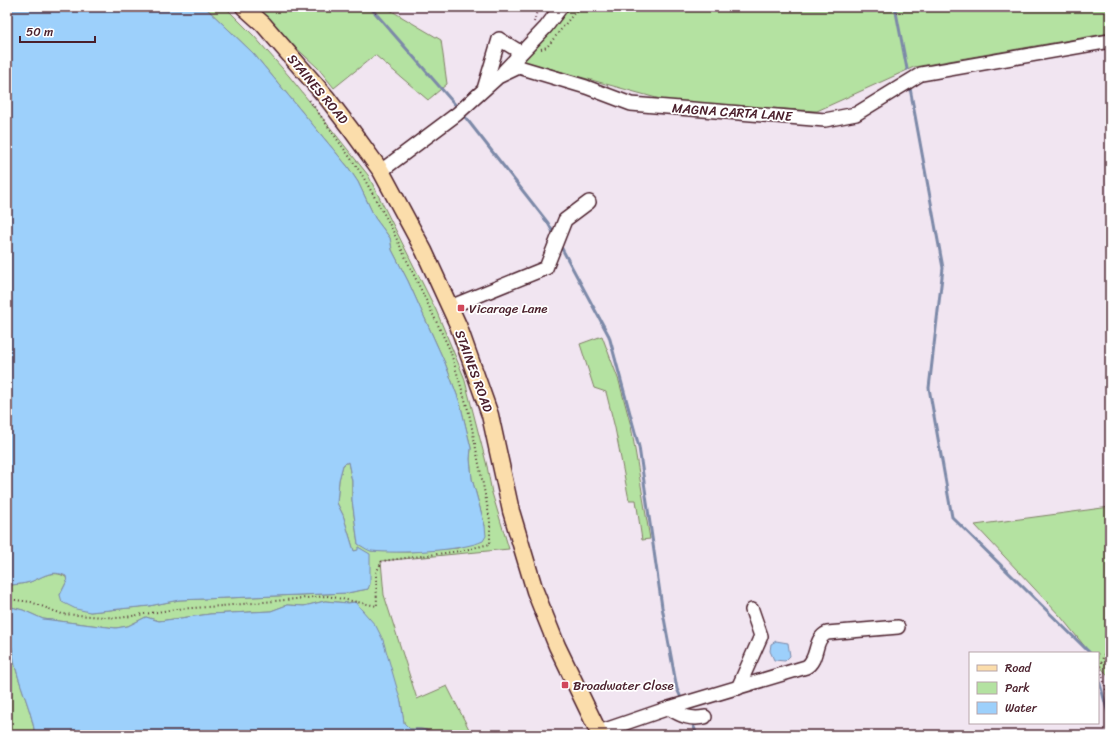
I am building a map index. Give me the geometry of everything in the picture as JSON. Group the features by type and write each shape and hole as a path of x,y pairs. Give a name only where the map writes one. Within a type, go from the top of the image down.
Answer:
{"main road":[{"name":"STAINES ROAD","path":"244,7 263,24 327,98 381,171 424,251 450,307 490,415 517,533 535,592 556,646 599,733"}],"street":[{"path":"498,77 546,27 561,7"},
{"path":"484,89 499,39 517,50 517,57"},
{"name":"MAGNA CARTA LANE","path":"381,171 460,110 498,77 519,67 631,104 825,120 856,114 921,74 1110,41"},
{"path":"450,307 546,268 565,220 589,202"},
{"path":"738,688 761,636 752,610"},
{"path":"599,733 669,708 809,666 820,639 827,633 898,627"},
{"path":"669,708 686,717 705,717"}],"path":[{"path":"7,599 31,602 62,614 119,618 176,609 327,596 377,606 376,573 382,561 460,551 490,544 490,520 470,421 450,350 388,221 369,186 305,94"},
{"path":"1110,636 1100,667 1110,705"}],"green space":[{"path":"205,7 225,7 254,36 289,76 368,175 436,310 464,377 487,466 492,493 509,549 381,561 384,595 417,699 447,686 472,735 434,735 426,730 410,729 404,723 401,702 355,602 348,603 325,601 304,606 287,605 271,611 210,614 159,621 146,617 128,626 116,628 43,619 23,610 7,606 7,585 27,583 52,574 66,577 67,581 60,595 90,612 149,606 179,600 347,593 368,589 369,554 358,547 359,550 354,551 343,515 337,503 339,480 343,465 348,462 352,481 352,500 358,544 371,551 408,552 458,548 485,526 472,479 470,459 471,448 460,403 445,363 408,281 392,250 390,238 375,218 358,182 348,167 253,53"},
{"path":"252,7 385,7 441,40 447,84 428,100 375,55 334,88 318,68"},
{"path":"563,7 1110,7 1110,33 914,67 817,111 671,102 519,60"},
{"path":"602,336 619,381 631,426 650,539 642,540 636,500 629,500 615,428 606,392 594,388 580,344"},
{"path":"1110,507 1110,679 1099,664 1099,652 1089,652 1061,617 975,525"},
{"path":"7,641 10,642 11,645 15,666 32,718 35,735 7,735"}],"water":[{"path":"7,7 205,7 253,53 348,167 358,182 375,218 390,238 392,250 408,281 445,363 460,403 471,448 470,459 472,479 485,526 486,536 483,541 460,547 412,552 370,551 358,544 352,500 352,481 348,462 343,465 339,480 337,503 343,515 354,551 358,550 358,547 370,554 370,584 368,589 347,593 179,600 149,606 90,612 76,609 62,602 60,595 67,581 66,576 61,574 56,573 43,576 27,583 7,585"},
{"path":"325,601 348,603 355,602 376,626 383,640 401,702 404,723 410,729 426,730 434,735 35,735 32,718 15,666 11,645 10,642 7,641 7,606 23,610 43,619 116,628 128,626 146,617 159,621 210,614 271,611 287,605 304,606"},
{"path":"776,641 788,643 790,656 785,661 774,660 770,651 771,644"}],"waterway":[{"path":"370,7 459,109"},
{"path":"895,7 907,69"},
{"path":"910,88 943,268 929,388 952,517 1089,652"},
{"path":"462,113 548,223 554,234"},
{"path":"560,245 609,336 639,447 662,607 677,689 682,700"},
{"path":"1099,681 1110,720"},
{"path":"692,722 697,735"}],"place":[{"name":"Vicarage Lane","path":"461,308"},
{"name":"Broadwater Close","path":"565,685"}]}
